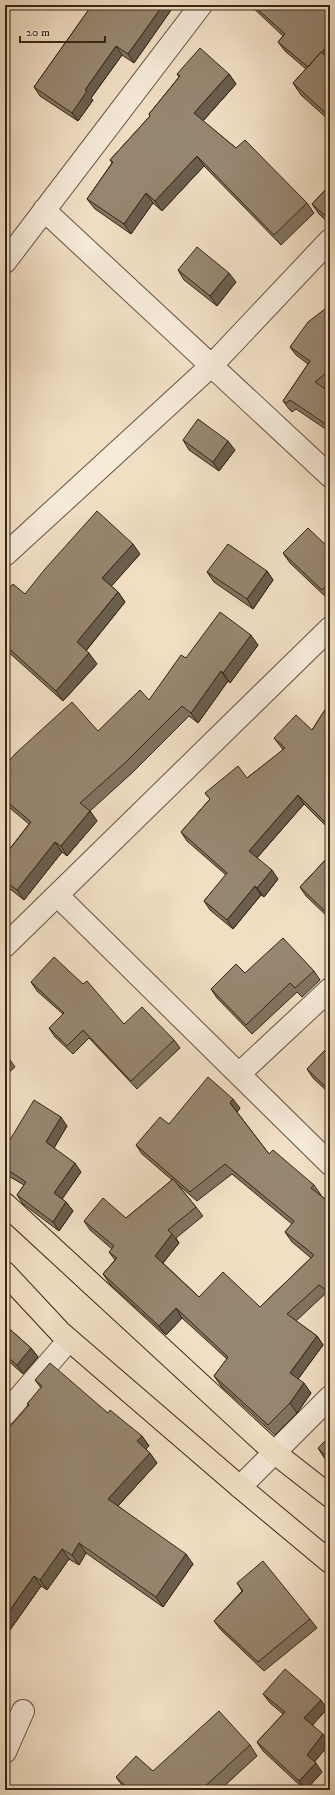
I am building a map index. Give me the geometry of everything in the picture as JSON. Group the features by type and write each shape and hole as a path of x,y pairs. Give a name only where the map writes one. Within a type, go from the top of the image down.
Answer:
{"main road":[{"path":"5,1204 275,1453 330,1496"},
{"path":"5,1272 69,1340 330,1562"}],"street":[{"path":"5,262 201,5"},
{"path":"44,210 330,476"},
{"path":"5,555 212,366 330,240"},
{"path":"5,946 330,628"},
{"path":"57,895 330,1164"},
{"path":"239,1074 330,989"},
{"path":"5,1414 69,1340"},
{"path":"240,1487 330,1396"},
{"path":"5,1752 23,1711"}],"building":[{"path":"92,5 163,5 128,54 116,46 85,90 87,91 72,113 34,87"},
{"path":"253,5 330,5 330,42 308,67 278,42 285,34"},
{"path":"200,48 229,74 194,113 236,148 245,140 307,203 274,235 197,156 155,201 146,193 124,224 87,199 113,162 110,160 150,116 149,114 180,76 177,74"},
{"path":"321,52 330,60 330,117 293,83"},
{"path":"330,185 330,220 312,204"},
{"path":"197,247 229,273 210,296 178,270"},
{"path":"330,305 330,370 315,382 330,392 330,427 290,400 286,403 283,401 310,361 290,347 308,322"},
{"path":"198,419 228,441 213,462 183,440"},
{"path":"97,511 133,544 102,578 118,592 77,642 89,653 56,691 5,645 5,592 13,584 25,594 45,569"},
{"path":"308,528 330,549 330,582 322,590 283,553"},
{"path":"228,544 267,571 247,599 207,572"},
{"path":"220,612 251,635 223,673 221,671 191,713 182,706 126,762 80,803 90,811 61,846 55,842 17,890 5,881 5,855 31,822 5,800 5,766 15,754 72,702 98,731 140,690 149,700 181,655 186,658"},
{"path":"330,702 330,789 327,792 330,795 330,827 298,795 249,851 272,870 257,888 255,886 227,920 204,901 227,873 181,832 210,799 205,793 238,766 247,778 285,748 274,738 296,715 312,730"},
{"path":"330,855 330,916 300,887"},
{"path":"283,938 314,971 295,988 290,983 246,1025 211,989 236,964 245,973"},
{"path":"54,957 83,984 87,981 124,1024 142,1007 174,1040 131,1081 83,1030 67,1046 49,1028 64,1013 31,982"},
{"path":"330,1045 330,1091 307,1069"},
{"path":"5,1054 8,1057 5,1061"},
{"path":"208,1077 233,1099 230,1103 269,1154 273,1150 314,1185 311,1188 330,1203 330,1293 319,1285 287,1314 317,1336 290,1373 304,1383 290,1403 268,1425 214,1376 228,1357 176,1308 159,1326 103,1274 117,1258 109,1252 114,1246 84,1221 103,1198 126,1218 173,1179 196,1207 168,1230 172,1234 155,1256 199,1297 223,1272 260,1307 314,1255 285,1232 294,1221 225,1164 190,1192 136,1145 160,1117 169,1124"},
{"path":"34,1100 61,1117 46,1142 75,1163 54,1193 66,1202 53,1222 17,1195 26,1182 5,1168 5,1148"},
{"path":"5,1325 31,1348 17,1365 5,1355"},
{"path":"50,1363 108,1413 110,1410 142,1436 137,1441 150,1453 108,1499 186,1554 156,1597 79,1543 72,1555 62,1549 40,1580 34,1576 5,1617 5,1432 29,1405 27,1404 42,1386 35,1380"},
{"path":"330,1436 330,1460 318,1448"},
{"path":"263,1561 310,1619 258,1662 214,1621 243,1591 237,1583"},
{"path":"285,1669 321,1700 304,1718 323,1734 307,1755 316,1763 299,1781 257,1742 285,1712 263,1694"},
{"path":"219,1711 250,1745 201,1790 130,1790 116,1777 136,1756 153,1771"}]}
